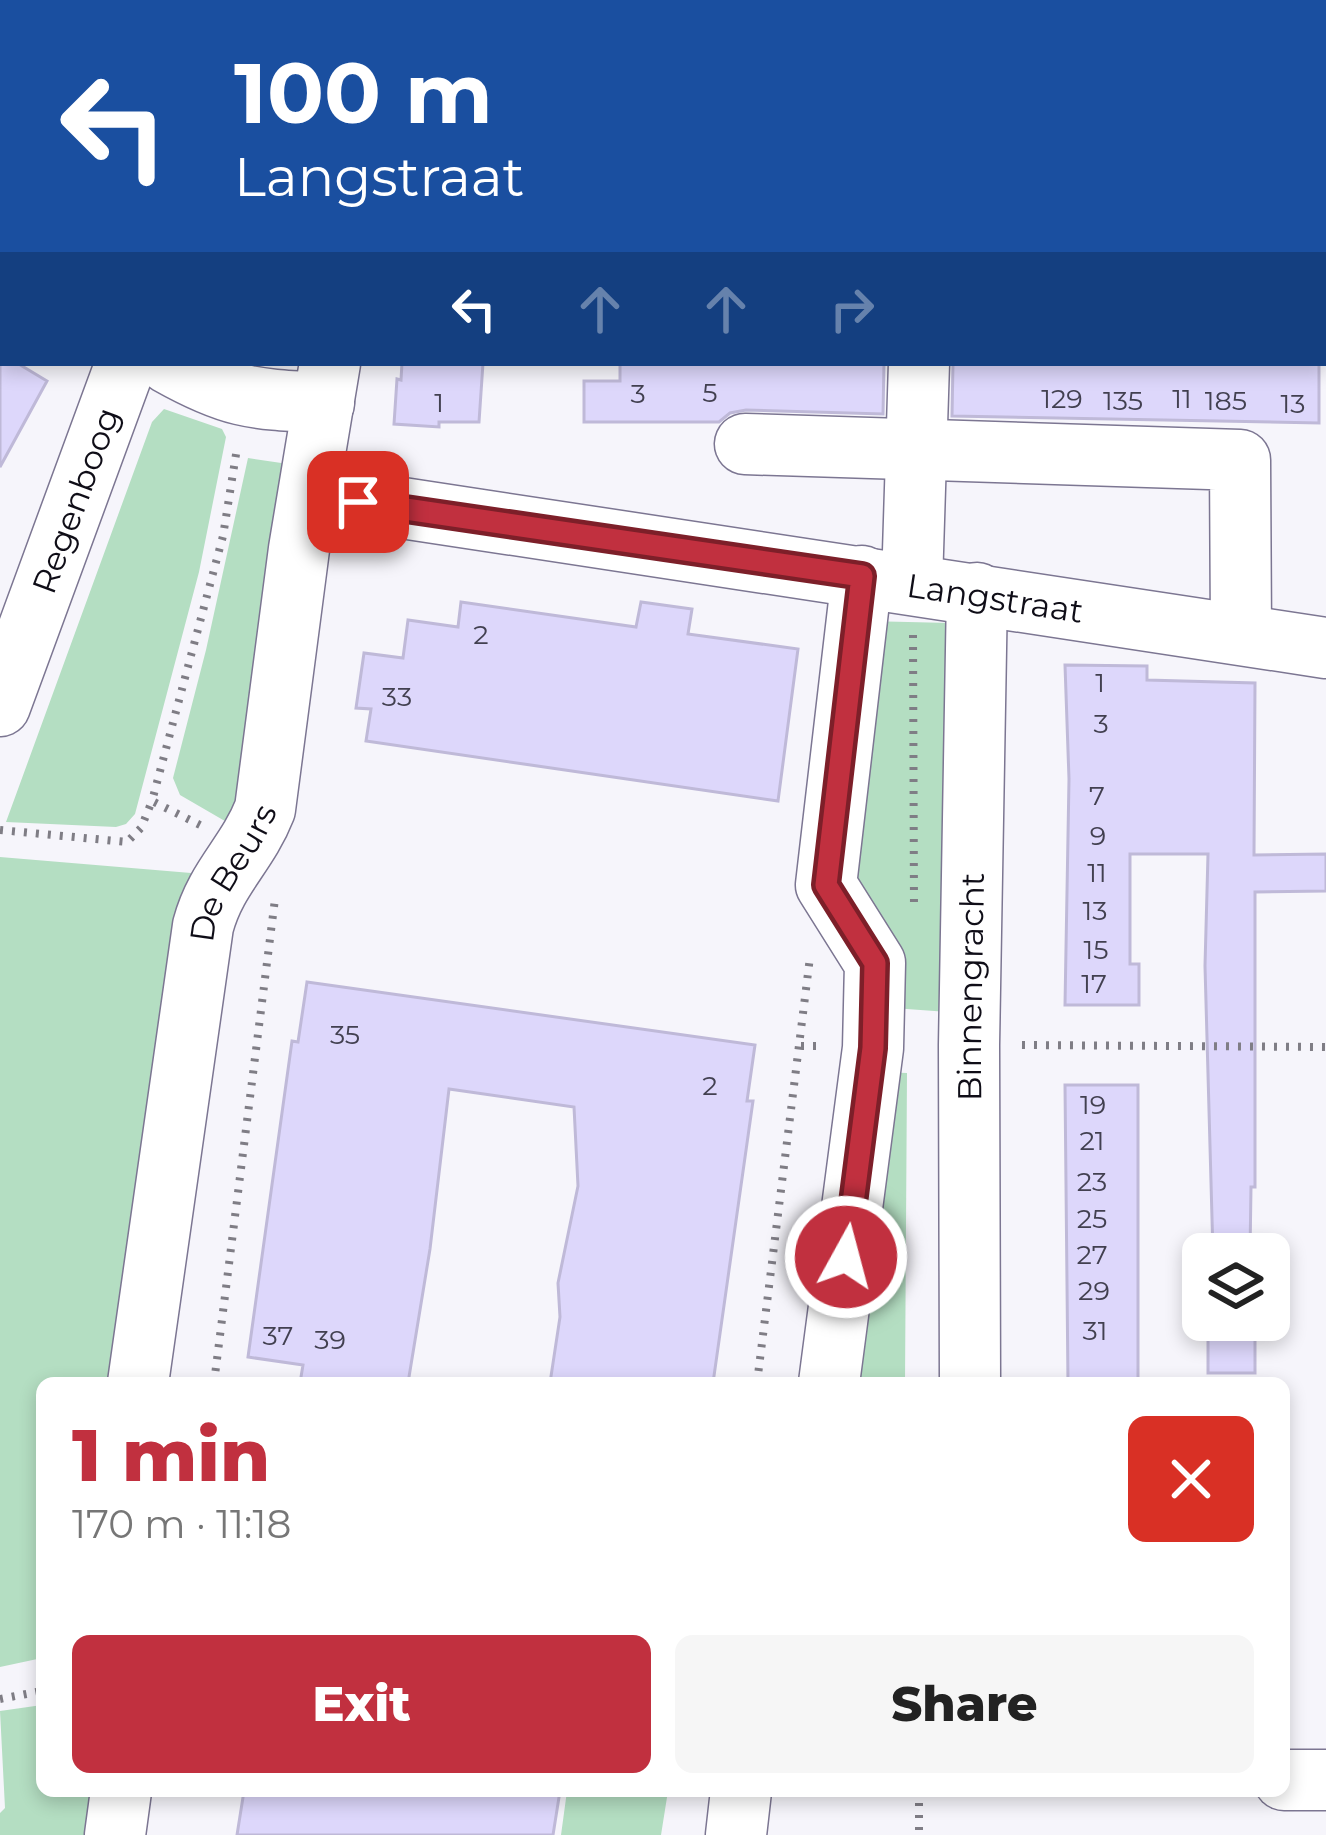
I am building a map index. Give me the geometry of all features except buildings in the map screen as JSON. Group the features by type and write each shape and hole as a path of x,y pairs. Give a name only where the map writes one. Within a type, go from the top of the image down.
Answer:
{"street":[{"name":"Regenboog","path":"0,706 125,366"},
{"path":"174,366 245,398 327,383"},
{"path":"830,1377 873,1048 875,963 826,885 916,452 919,366"},
{"name":"De Beurs","path":"139,1377 202,926 212,891 246,848 265,809 299,549 327,383"},
{"path":"745,444 1240,460 1241,634"},
{"name":"Langstraat","path":"310,494 1326,648"},
{"name":"Binnengracht","path":"970,1377 969,1045 977,592"},
{"path":"1290,1780 1326,1780"},
{"path":"115,1835 120,1797"},
{"path":"736,1835 739,1797"}],"path":[{"path":"0,830 127,842 141,828 152,801"},
{"path":"759,1377 812,938 826,885"},
{"path":"969,1045 1326,1047"},
{"path":"801,1046 873,1048"},
{"path":"0,1699 36,1692"},
{"path":"919,1797 919,1835"}],"green space":[{"path":"164,409 222,429 226,437 199,572 135,814 116,827 6,822 152,422"},
{"path":"248,458 295,465 250,802 230,824 180,795 173,778"},
{"path":"866,621 950,623 948,1012 893,1008 836,886"},
{"path":"0,857 203,874 120,1377 36,1377 36,1659 0,1667"},
{"path":"879,1072 907,1073 905,1377 844,1377"},
{"path":"36,1706 36,1797 102,1797 98,1835 0,1835 0,1813 5,1808 0,1711"},
{"path":"566,1797 667,1797 661,1835 561,1835"}],"route":[{"path":"358,502 862,576 826,885 875,963 877,977 873,1048 846,1257"}]}
